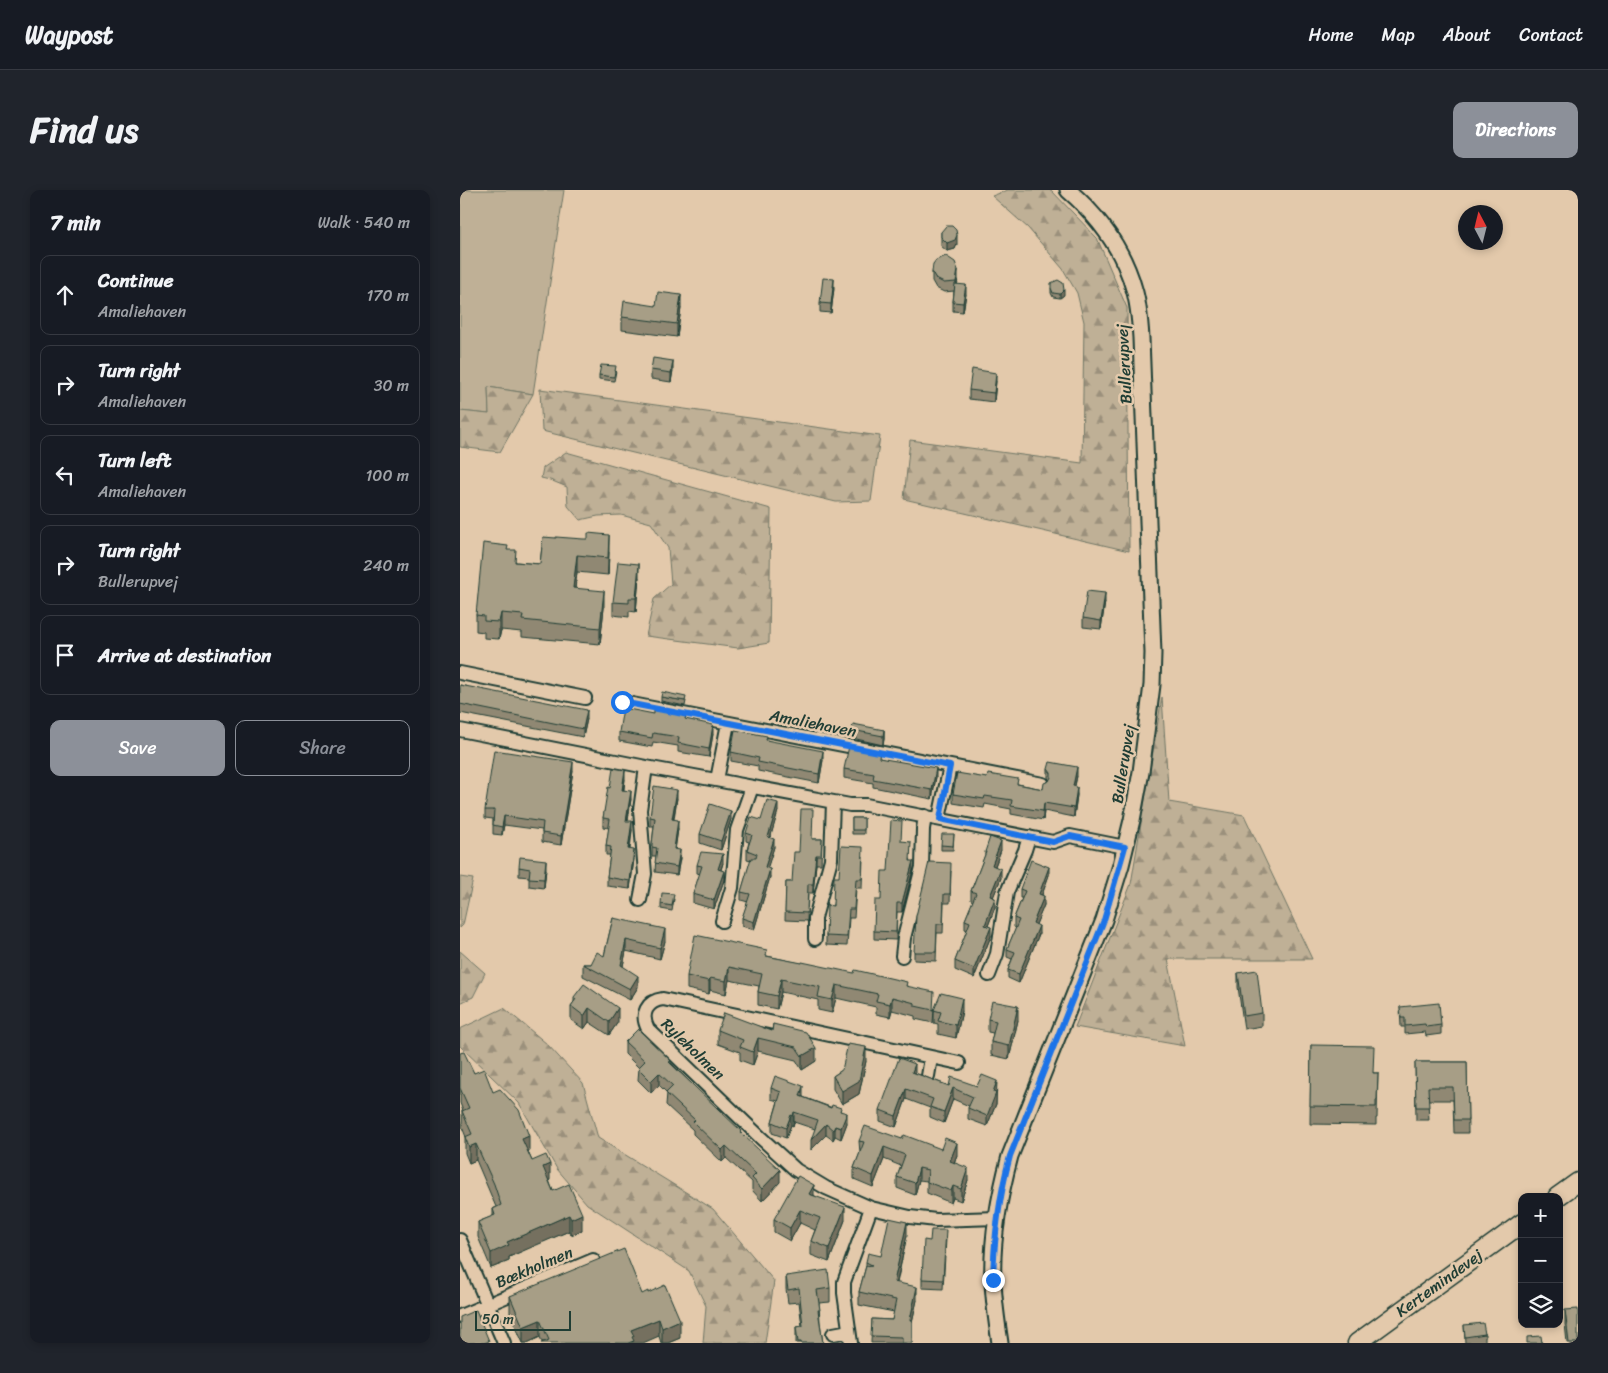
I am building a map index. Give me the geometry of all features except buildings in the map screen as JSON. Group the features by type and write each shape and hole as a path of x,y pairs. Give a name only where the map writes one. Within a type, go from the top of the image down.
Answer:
{"main road":[{"path":"1563,1193 1578,1182"},
{"name":"Kertemindevej","path":"1357,1343 1518,1226"}],"street":[{"name":"Bullerupvej","path":"1000,1343 993,1280 997,1218 1002,1185 1010,1156 1104,920 1125,847 1141,772 1151,694 1153,653 1140,330 1134,289 1117,248 1084,204 1068,190"},
{"path":"460,673 585,698"},
{"name":"Amaliehaven","path":"622,702 1044,784"},
{"path":"717,780 728,723"},
{"path":"460,730 646,767 850,805 866,805 1053,842 1070,836 1125,847"},
{"path":"940,819 950,766"},
{"path":"640,900 644,874 640,810 646,767"},
{"path":"722,921 732,888 737,830 752,787"},
{"path":"815,939 815,918 831,858 833,802"},
{"path":"902,956 904,938 922,867 925,816"},
{"path":"989,975 997,954 1007,892 1025,850 1028,837"},
{"name":"Ryleholmen","path":"959,1064 664,999 656,1000 650,1004 644,1016 648,1029 761,1138 796,1170 826,1188 871,1208 910,1217 936,1220 997,1218"},
{"path":"928,1076 931,1058"},
{"path":"832,1334 850,1337 844,1282 871,1208"},
{"name":"Bækholmen","path":"460,1240 504,1343"},
{"name":"Bækholmen","path":"460,1316 593,1260"}],"green space":[{"path":"460,190 564,190 533,394 488,387 489,414 460,411"},
{"path":"1008,190 1051,190 1097,238 1127,308 1129,551 904,499 910,440 1082,463 1084,322 1077,293 1063,269 1028,228 992,196"},
{"path":"488,387 533,394 500,452 460,447 460,411 489,414"},
{"path":"540,389 880,436 871,501 836,502 542,431"},
{"path":"566,452 771,509 769,643 738,648 646,636 654,599 671,584 668,548 651,523 621,515 598,516 580,520 568,506 567,487 541,478 543,468"},
{"path":"1162,697 1169,802 1244,815 1312,959 1168,959 1185,1046 1075,1027 1131,884"},
{"path":"460,877 473,879 463,925 460,928"},
{"path":"460,951 485,973 473,997 460,1003"},
{"path":"504,1008 547,1044 583,1083 598,1138 713,1209 774,1281 765,1343 703,1343 706,1306 689,1271 587,1204 557,1169 519,1103 460,1046 460,1029"}],"route":[{"path":"622,702 950,766 940,819 1053,842 1070,836 1125,847 1104,920 1010,1156 1002,1185 997,1218 993,1280"}]}
